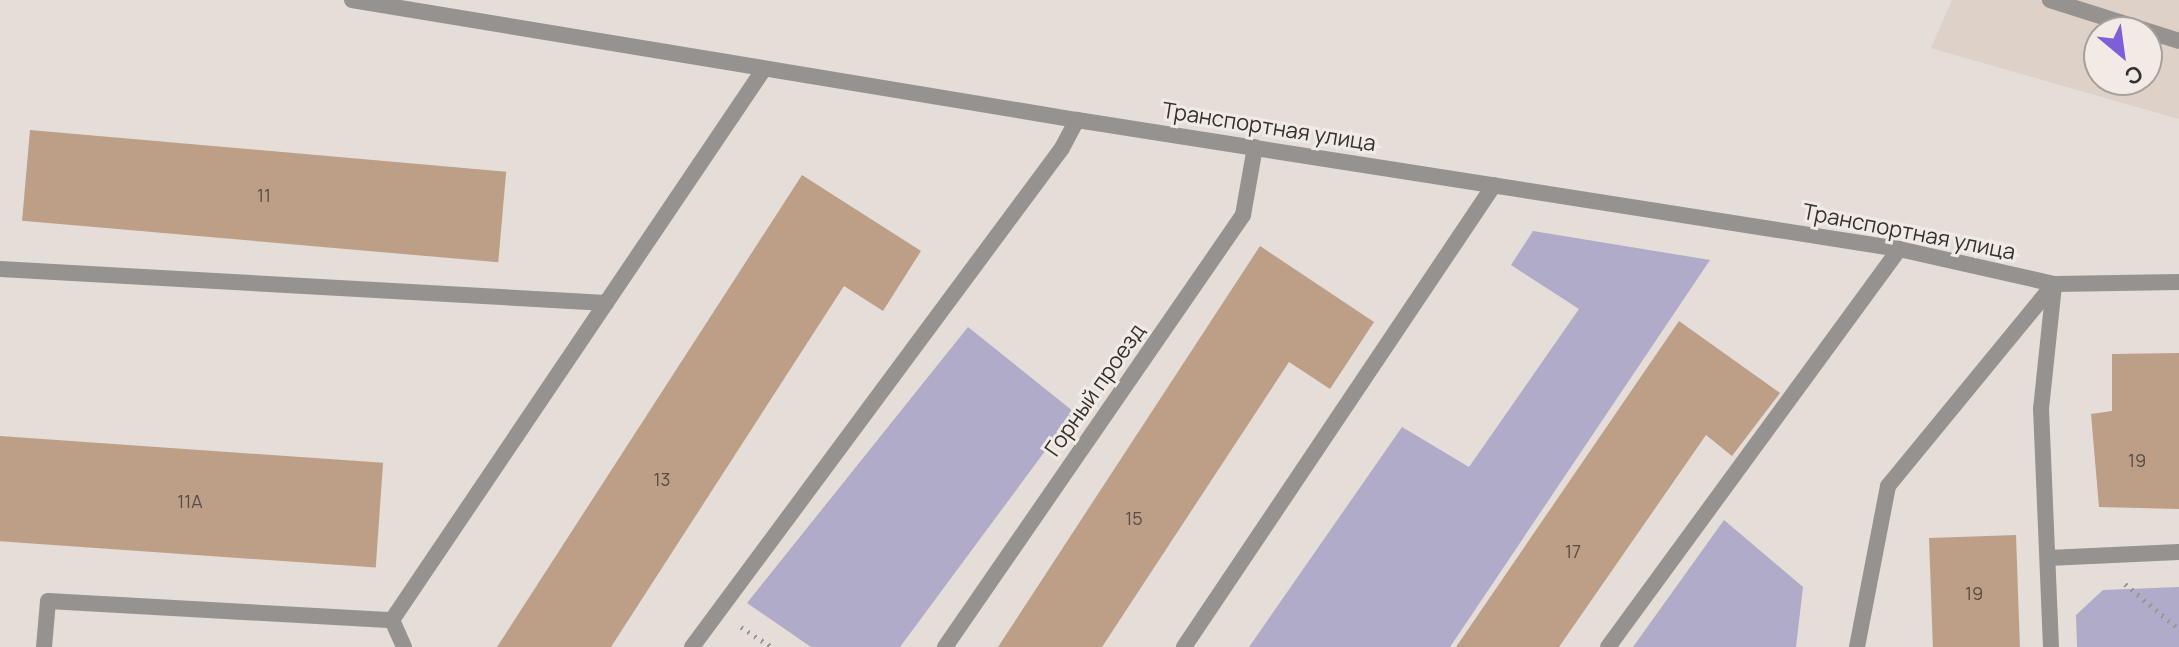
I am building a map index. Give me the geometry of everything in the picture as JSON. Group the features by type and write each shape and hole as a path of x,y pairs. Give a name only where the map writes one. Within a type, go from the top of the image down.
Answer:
{"street":[{"name":"Транспортная улица","path":"352,0 1077,120 1899,249 2054,284 2179,282"},
{"path":"2050,0 2179,41"},
{"path":"392,620 764,69"},
{"path":"692,647 1062,148 1077,120"},
{"name":"Горный проезд","path":"945,647 1243,215 1255,147"},
{"path":"1184,647 1494,185"},
{"path":"1608,647 1899,249"},
{"path":"0,269 606,303"},
{"path":"2051,647 2041,409 2054,284"},
{"path":"1857,647 1888,486 2054,284"},
{"path":"2048,558 2179,552"},
{"path":"44,647 48,601 392,620"},
{"path":"392,620 404,647"}],"path":[{"path":"2090,556 2179,629"}],"shaded area":[{"path":"1952,0 2179,0 2179,119 2099,96 2163,96 2163,16 2083,16 2083,92 1931,48"},
{"path":"1533,231 1710,260 1450,647 1249,647 1402,427 1469,467 1579,309 1511,265"},
{"path":"968,327 1074,412 900,647 811,647 747,603"},
{"path":"1724,520 1803,587 1796,647 1633,647"},
{"path":"2179,587 2179,647 2077,647 2076,615 2103,590"}],"building":[{"path":"30,130 506,172 498,262 22,221"},
{"path":"802,175 921,251 883,311 844,286 611,647 497,647"},
{"path":"1260,246 1374,322 1330,389 1289,362 1102,647 998,647"},
{"path":"1679,321 1780,393 1732,456 1706,435 1559,647 1456,647"},
{"path":"2179,353 2179,509 2099,507 2091,414 2112,411 2112,354"},
{"path":"0,436 383,463 376,568 0,541"},
{"path":"2016,535 2020,647 1933,647 1929,538"}]}
